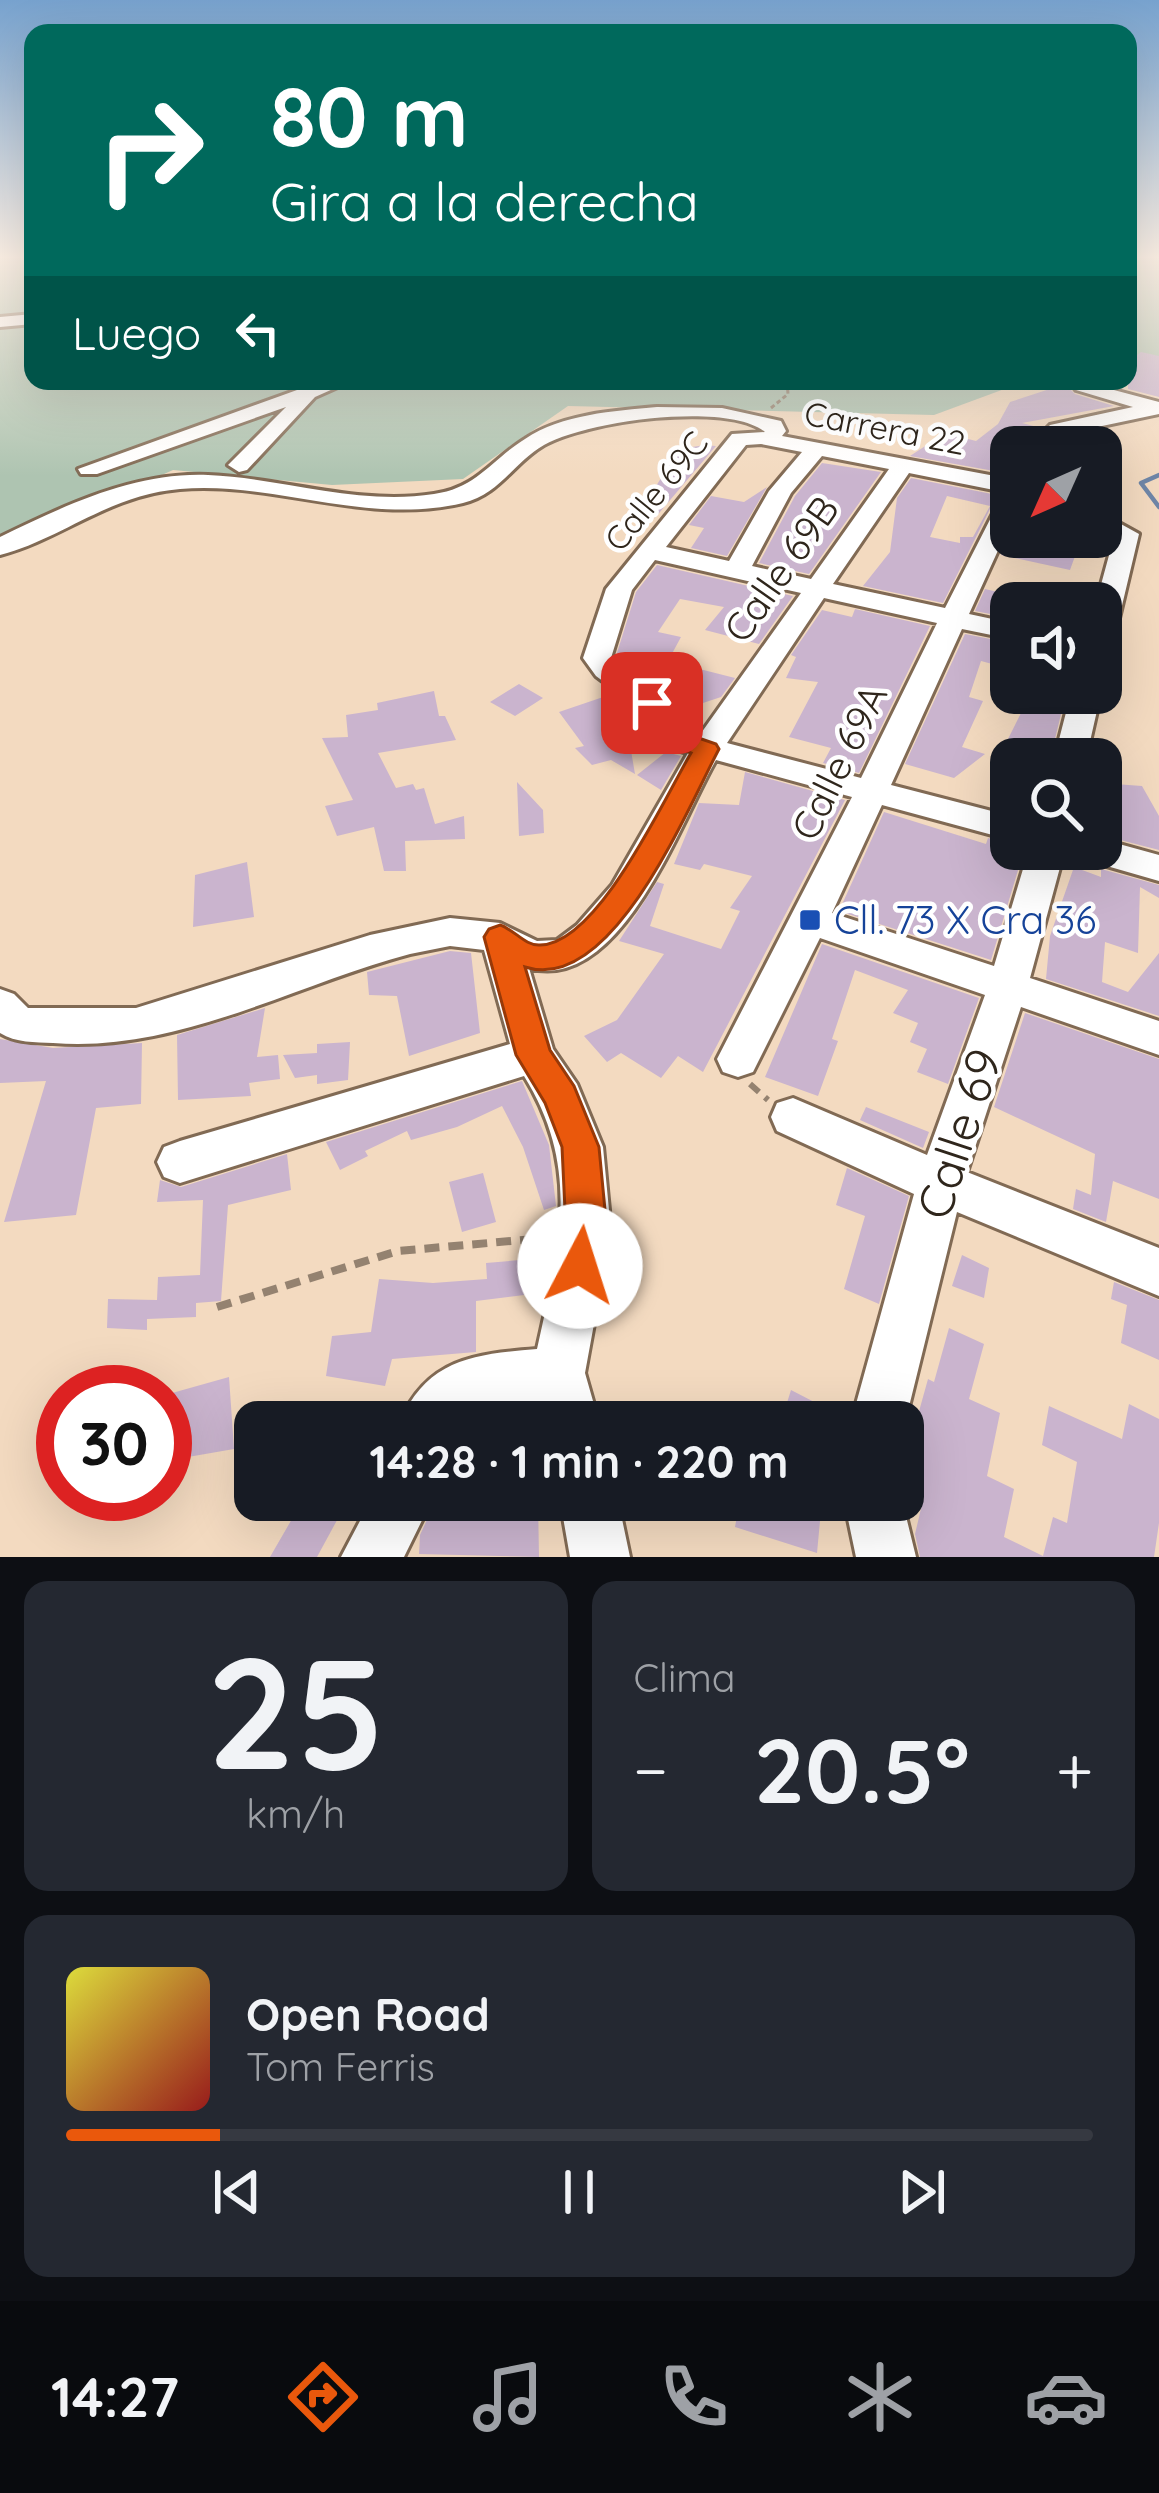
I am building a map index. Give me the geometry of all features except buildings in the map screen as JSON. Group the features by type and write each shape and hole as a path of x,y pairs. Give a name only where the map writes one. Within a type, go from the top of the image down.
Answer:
{"street":[{"path":"89,469 313,390"},
{"path":"239,466 315,390"},
{"path":"1097,390 1158,407"},
{"path":"1071,426 1158,407"},
{"path":"0,547 154,485 204,481 385,503 423,503 463,496 493,482 539,439 574,426 635,417 730,414 752,428"},
{"name":"Carrera 22","path":"752,428 774,425 776,441 903,465 990,492"},
{"name":"Calle 69C","path":"706,749 674,739 663,728 652,703 602,668 597,658 619,589 752,428"},
{"path":"737,569 781,491 816,450"},
{"name":"Calle 69B","path":"500,937 520,953 536,958 564,955 592,934 630,885 706,749 903,465"},
{"name":"Calle 69A","path":"738,1059 810,920 990,541"},
{"path":"648,551 990,626"},
{"path":"706,749 990,822"},
{"path":"1122,858 1159,868"},
{"name":"Calle 69","path":"884,1401 940,1183 1008,986 1041,870"},
{"path":"810,920 1159,1037"},
{"path":"9,1015 131,1026 367,951 450,932 477,930 500,937 534,1055 561,1097 580,1147 586,1231 564,1397 455,1390 440,1401"},
{"path":"180,1162 534,1055"},
{"path":"793,1117 940,1183 1159,1271"},
{"path":"371,1557 391,1521"},
{"path":"593,1521 600,1557"},
{"path":"878,1521 886,1557"}],"path":[{"path":"752,428 788,390"},
{"path":"738,1059 744,1078 793,1117"},
{"path":"217,1307 398,1251 586,1231"}],"green space":[{"path":"0,331 24,331 24,390 1002,390 934,415 568,406 463,479 332,485 173,470 0,548"},
{"path":"1137,331 1159,331 1159,357 1137,361"}],"waterway":[{"path":"1159,475 1141,483 1159,507"}],"place":[{"name":"Cll. 73 X Cra 36","path":"810,920"}],"route":[{"path":"580,1266 586,1231 580,1147 561,1097 534,1055 500,937 520,953 536,958 564,955 592,934 630,885 706,749 674,739 663,728 652,703"}]}
